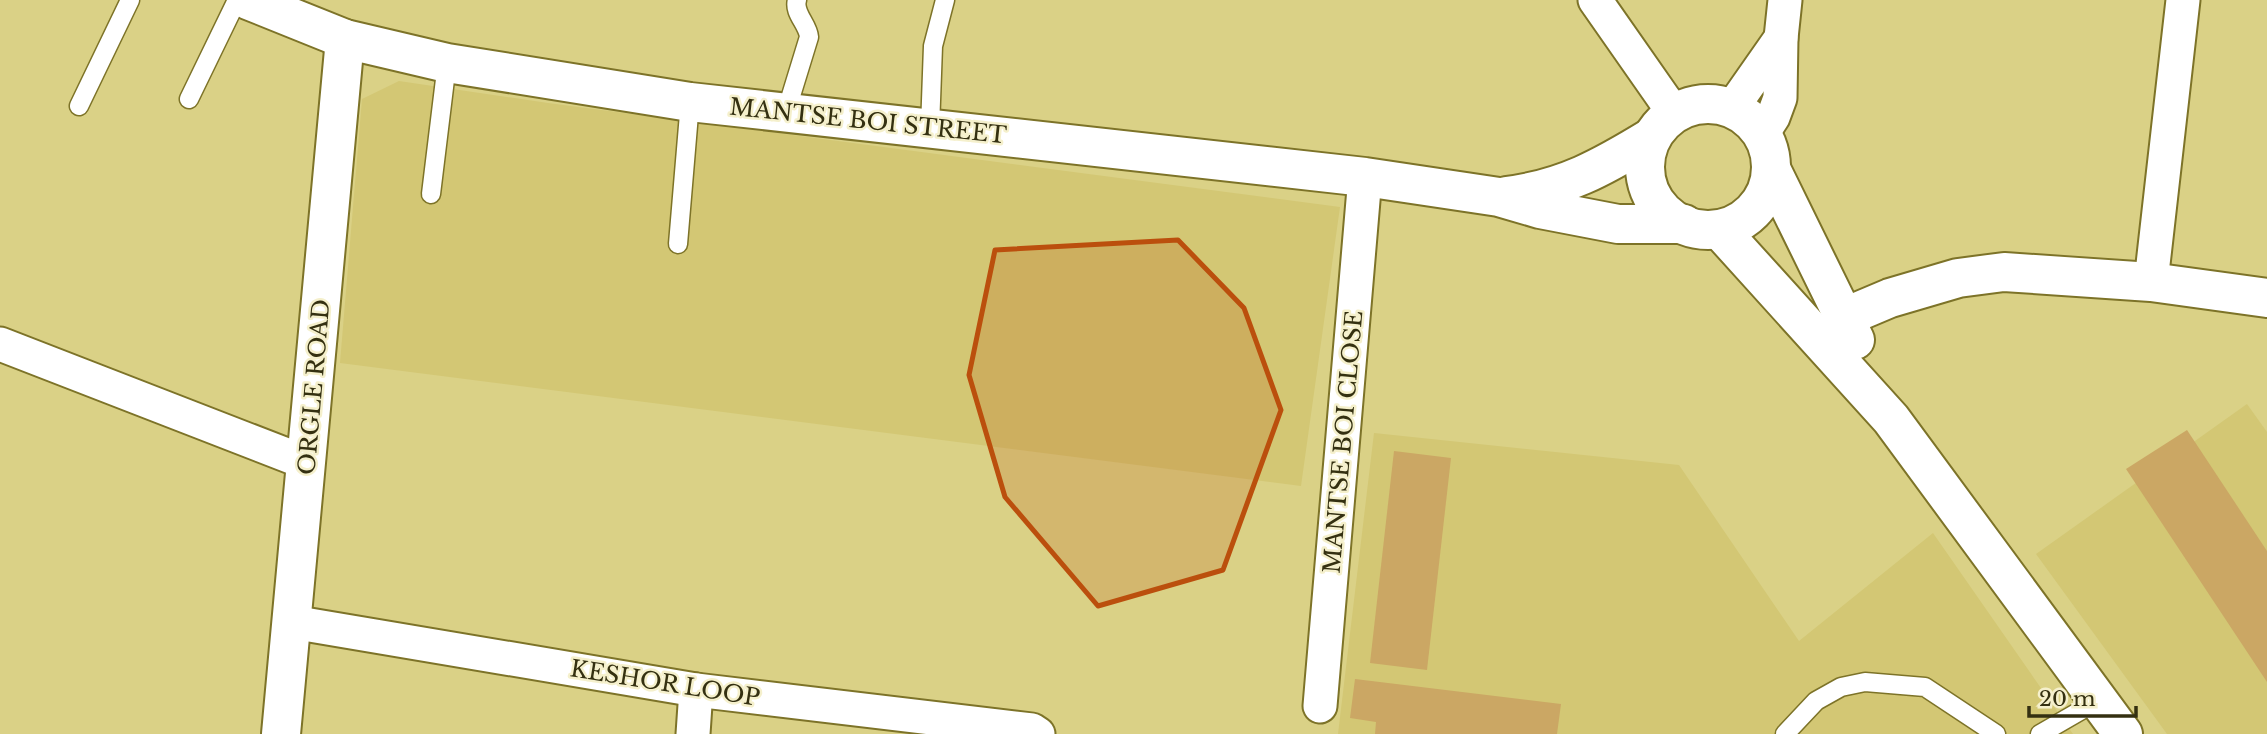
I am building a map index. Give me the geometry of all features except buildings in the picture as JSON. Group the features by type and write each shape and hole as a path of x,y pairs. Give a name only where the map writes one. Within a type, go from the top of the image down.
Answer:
{"street":[{"name":"MANTSE BOI STREET","path":"248,0 345,39 447,63 690,102 1365,177 1499,197 1540,209 1618,224 1702,227"},
{"path":"1595,0 1663,125"},
{"path":"1702,227 1748,215 1760,203 1768,187 1767,152 1773,117 1780,98 1785,0"},
{"path":"2151,282 2183,0"},
{"path":"1732,108 1781,38"},
{"name":"ORGLE ROAD","path":"281,734 345,39"},
{"path":"1891,419 1767,152 1749,119 1732,108 1702,104 1663,125 1644,166 1651,195 1659,207 1702,227 1891,419 2123,734"},
{"name":"MANTSE BOI STREET","path":"1499,197 1544,190 1584,176 1603,167 1663,125"},
{"name":"MANTSE BOI CLOSE","path":"1320,706 1365,177"},
{"path":"1844,317 1890,298 1958,278 2004,272 2151,282 2267,298"},
{"path":"0,344 307,463"},
{"name":"KESHOR LOOP","path":"292,622 696,690 1032,730 1038,734"},
{"path":"693,734 696,690"}],"lane":[{"path":"79,106 130,0"},
{"path":"189,99 237,0"},
{"path":"786,112 809,37 809,32 796,9 797,0"},
{"path":"930,128 933,46 945,0"},
{"path":"431,194 447,63"},
{"path":"678,244 690,102"},
{"path":"1785,734 1816,701 1841,687 1865,682 1925,687 1996,734"},
{"path":"2040,734 2099,700"}],"highlighted area":[{"path":"1178,240 1244,308 1281,410 1223,570 1098,606 1005,497 969,375 995,250"}],"shaded area":[{"path":"399,81 1340,207 1301,486 340,363 362,99"},
{"path":"2247,404 2267,432 2267,734 2167,734 2036,554"},
{"path":"1374,433 1679,465 1799,641 1933,533 2073,734 1338,734"}]}
